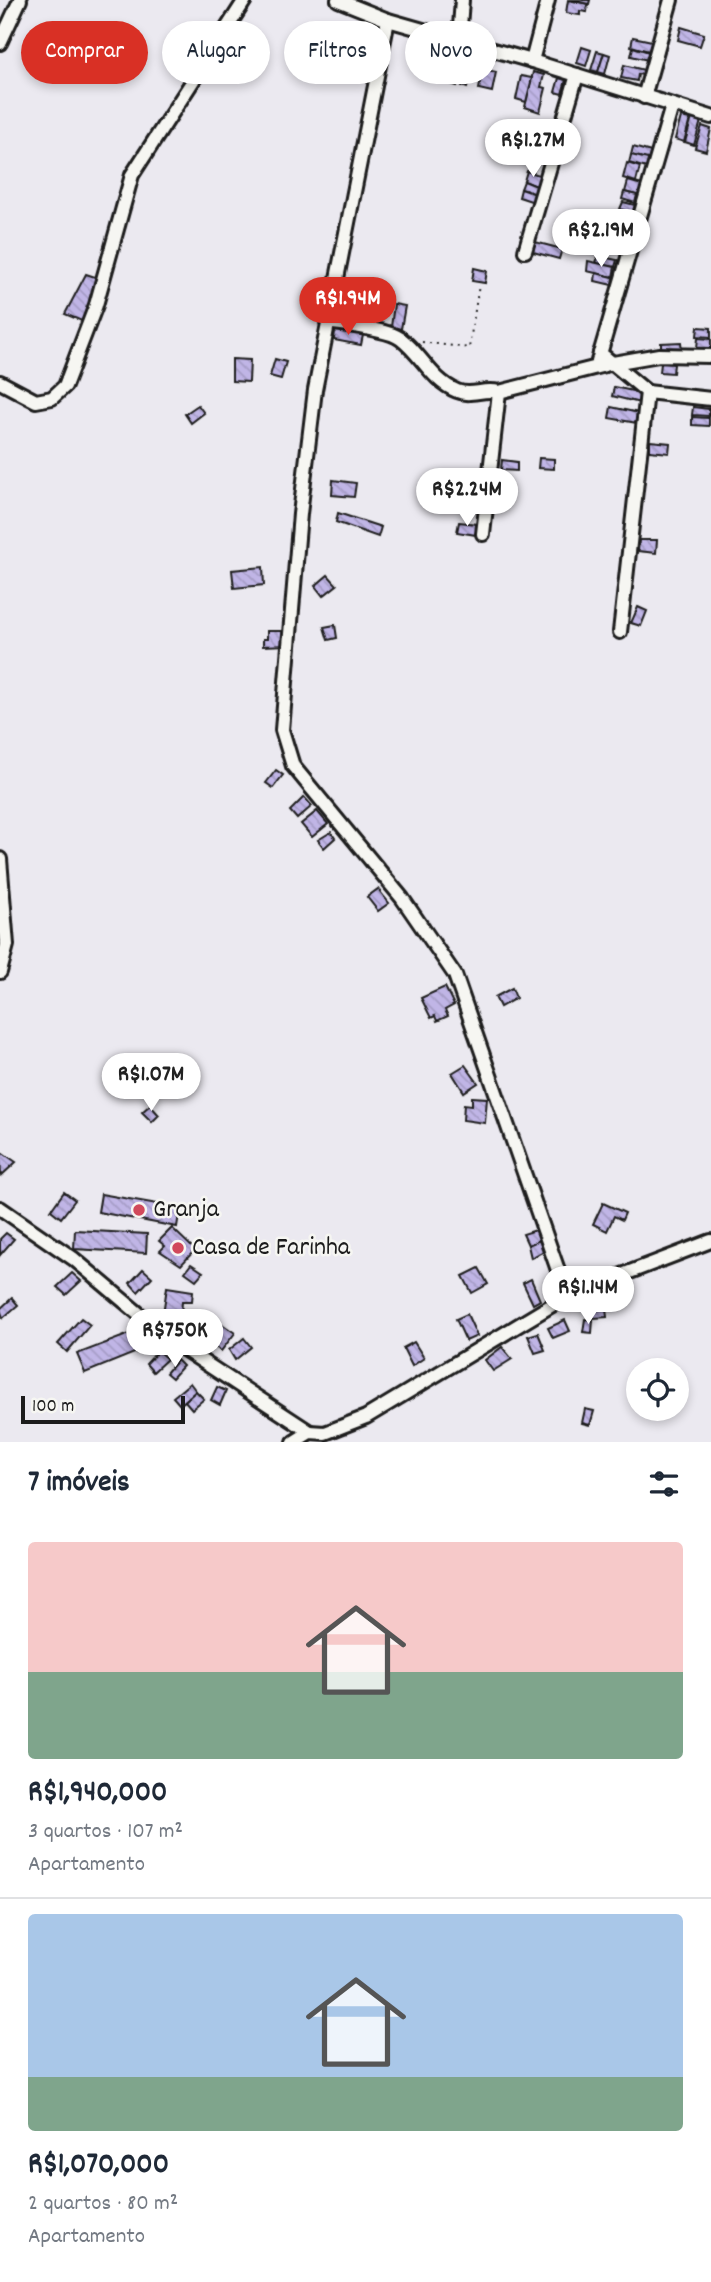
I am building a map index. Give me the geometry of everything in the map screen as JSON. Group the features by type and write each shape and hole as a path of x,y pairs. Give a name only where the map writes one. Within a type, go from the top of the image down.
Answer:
{"street":[{"path":"0,43 20,0"},
{"path":"0,382 36,401 52,398 65,386 96,305 132,175 245,0"},
{"path":"338,0 405,25"},
{"path":"460,21 462,0"},
{"path":"532,61 548,0"},
{"path":"644,97 671,0"},
{"path":"388,20 327,322 300,514 282,720 285,748 293,766 402,898 455,975 567,1296"},
{"path":"497,51 711,117"},
{"path":"525,251 577,75"},
{"path":"596,366 672,106"},
{"path":"327,322 400,338 426,368 452,389 466,394 484,389 499,392 596,366 659,355 711,356"},
{"path":"600,353 647,392 711,399"},
{"path":"483,534 499,392"},
{"path":"620,632 647,392"},
{"path":"0,859 7,955 0,972"},
{"path":"0,1208 74,1259 170,1340 310,1432 325,1433 358,1421 567,1296 711,1241"},
{"path":"294,1442 310,1432"}],"path":[{"path":"400,338 467,349 471,346 479,285"}],"building":[{"path":"568,0 588,4 587,12 580,11 580,15 566,13"},
{"path":"570,0 590,0 589,4"},
{"path":"681,27 704,34 700,46 678,40"},
{"path":"633,37 652,41 649,51 631,46"},
{"path":"582,47 591,50 586,66 577,63"},
{"path":"633,47 649,52 648,60 631,56"},
{"path":"597,51 604,53 598,72 591,70"},
{"path":"604,53 610,55 605,74 598,72"},
{"path":"624,65 644,70 643,75 638,74 637,81 621,78"},
{"path":"533,72 544,75 541,87 546,88 540,112 525,107"},
{"path":"521,76 532,78 526,102 516,99"},
{"path":"559,78 566,80 562,94 555,92"},
{"path":"480,84 494,84 492,92 479,89"},
{"path":"681,117 690,119 684,142 675,139"},
{"path":"692,118 701,121 694,145 685,142"},
{"path":"702,126 711,129 706,151 695,148"},
{"path":"633,147 651,152 649,160 631,155"},
{"path":"631,155 652,160 650,169 629,163"},
{"path":"627,163 640,167 636,182 623,178"},
{"path":"527,171 542,176 539,187 524,181"},
{"path":"524,181 539,187 536,194 521,189"},
{"path":"628,181 642,185 639,196 625,192"},
{"path":"521,189 536,194 534,202 519,197"},
{"path":"624,192 637,195 635,203 622,199"},
{"path":"623,202 635,205 632,213 620,209"},
{"path":"535,242 562,249 559,259 533,252"},
{"path":"598,256 617,260 615,267 596,263"},
{"path":"588,261 615,267 613,277 587,271"},
{"path":"474,268 487,271 485,283 472,281"},
{"path":"596,273 613,277 612,285 595,281"},
{"path":"86,274 98,278 84,322 65,314"},
{"path":"394,304 405,306 401,329 391,327"},
{"path":"698,327 711,328 711,337 697,336"},
{"path":"335,330 363,335 361,345 334,340"},
{"path":"698,338 711,339 711,348 697,348"},
{"path":"681,342 682,350 661,350 661,343"},
{"path":"232,359 250,360 249,382 232,381"},
{"path":"275,359 286,362 281,379 270,376"},
{"path":"661,363 674,364 673,373 660,372"},
{"path":"614,387 642,393 640,403 612,396"},
{"path":"198,405 204,413 191,423 185,414"},
{"path":"611,407 639,413 637,423 609,418"},
{"path":"693,407 709,409 709,416 692,415"},
{"path":"692,417 709,418 709,426 692,425"},
{"path":"650,441 670,443 669,453 650,451"},
{"path":"539,458 554,459 554,469 538,468"},
{"path":"502,460 517,462 517,471 501,470"},
{"path":"333,480 356,483 354,497 332,495"},
{"path":"338,513 381,527 378,537 336,522"},
{"path":"459,522 477,524 476,535 457,532"},
{"path":"639,540 657,540 656,553 638,551"},
{"path":"263,567 264,585 234,588 232,570"},
{"path":"328,575 337,585 323,596 315,586"},
{"path":"638,607 647,611 641,626 631,623"},
{"path":"335,625 337,638 328,640 324,627"},
{"path":"267,631 286,631 287,645 263,646"},
{"path":"276,770 283,775 273,788 266,783"},
{"path":"304,797 312,806 297,819 290,811"},
{"path":"317,811 328,824 312,837 301,824"},
{"path":"331,832 335,838 324,848 318,840"},
{"path":"378,889 389,903 378,911 367,897"},
{"path":"445,987 454,1005 445,1010 448,1016 437,1021 435,1016 431,1018 421,998"},
{"path":"512,988 516,998 500,1007 495,997"},
{"path":"465,1065 478,1083 464,1092 452,1073"},
{"path":"472,1097 487,1098 485,1123 463,1120 464,1104 472,1105"},
{"path":"150,1105 159,1115 152,1122 142,1112"},
{"path":"3,1153 16,1162 1,1176 0,1158"},
{"path":"64,1192 75,1200 61,1218 51,1210"},
{"name":"Granja","path":"101,1194 180,1208 177,1227 98,1212"},
{"path":"603,1203 625,1213 622,1220 614,1216 607,1231 593,1224"},
{"name":"Casa de Farinha","path":"172,1228 195,1250 181,1265 160,1251 165,1246 159,1241"},
{"path":"539,1229 542,1240 528,1245 523,1234"},
{"name":"Granja","path":"75,1230 147,1234 146,1253 74,1249"},
{"path":"6,1233 14,1239 0,1255 0,1239"},
{"path":"540,1240 544,1251 531,1258 528,1245"},
{"path":"191,1264 203,1272 196,1280 185,1272"},
{"path":"479,1268 488,1284 472,1293 463,1276"},
{"path":"143,1269 152,1277 138,1292 130,1283"},
{"path":"72,1273 81,1281 66,1295 57,1287"},
{"path":"531,1279 540,1300 533,1304 523,1283"},
{"path":"624,1286 626,1303 618,1304 616,1287"},
{"path":"167,1287 193,1291 192,1301 182,1301 181,1317 163,1314"},
{"path":"12,1298 18,1305 3,1318 0,1309"},
{"path":"609,1299 610,1309 592,1310 591,1300"},
{"path":"606,1309 607,1317 593,1318 592,1310"},
{"path":"467,1314 477,1336 466,1341 456,1319"},
{"path":"81,1318 90,1325 67,1352 58,1344"},
{"path":"585,1319 593,1320 592,1333 583,1332"},
{"path":"565,1320 570,1331 553,1338 548,1328"},
{"path":"219,1322 235,1333 221,1351 206,1340"},
{"path":"140,1330 147,1348 85,1373 77,1354"},
{"path":"538,1333 545,1350 535,1353 528,1336"},
{"path":"244,1338 251,1347 235,1360 229,1350"},
{"path":"414,1342 424,1358 412,1366 403,1348"},
{"path":"502,1347 512,1359 493,1371 485,1360"},
{"path":"158,1351 167,1359 153,1372 146,1364"},
{"path":"177,1360 183,1366 172,1378 166,1373"},
{"path":"190,1383 196,1391 180,1405 173,1397"},
{"path":"217,1387 226,1391 220,1405 211,1400"},
{"path":"196,1391 204,1399 192,1409 185,1401"},
{"path":"585,1409 594,1411 590,1425 582,1423"}],"place":[{"name":"Granja","path":"139,1210"},
{"name":"Casa de Farinha","path":"178,1248"}]}
